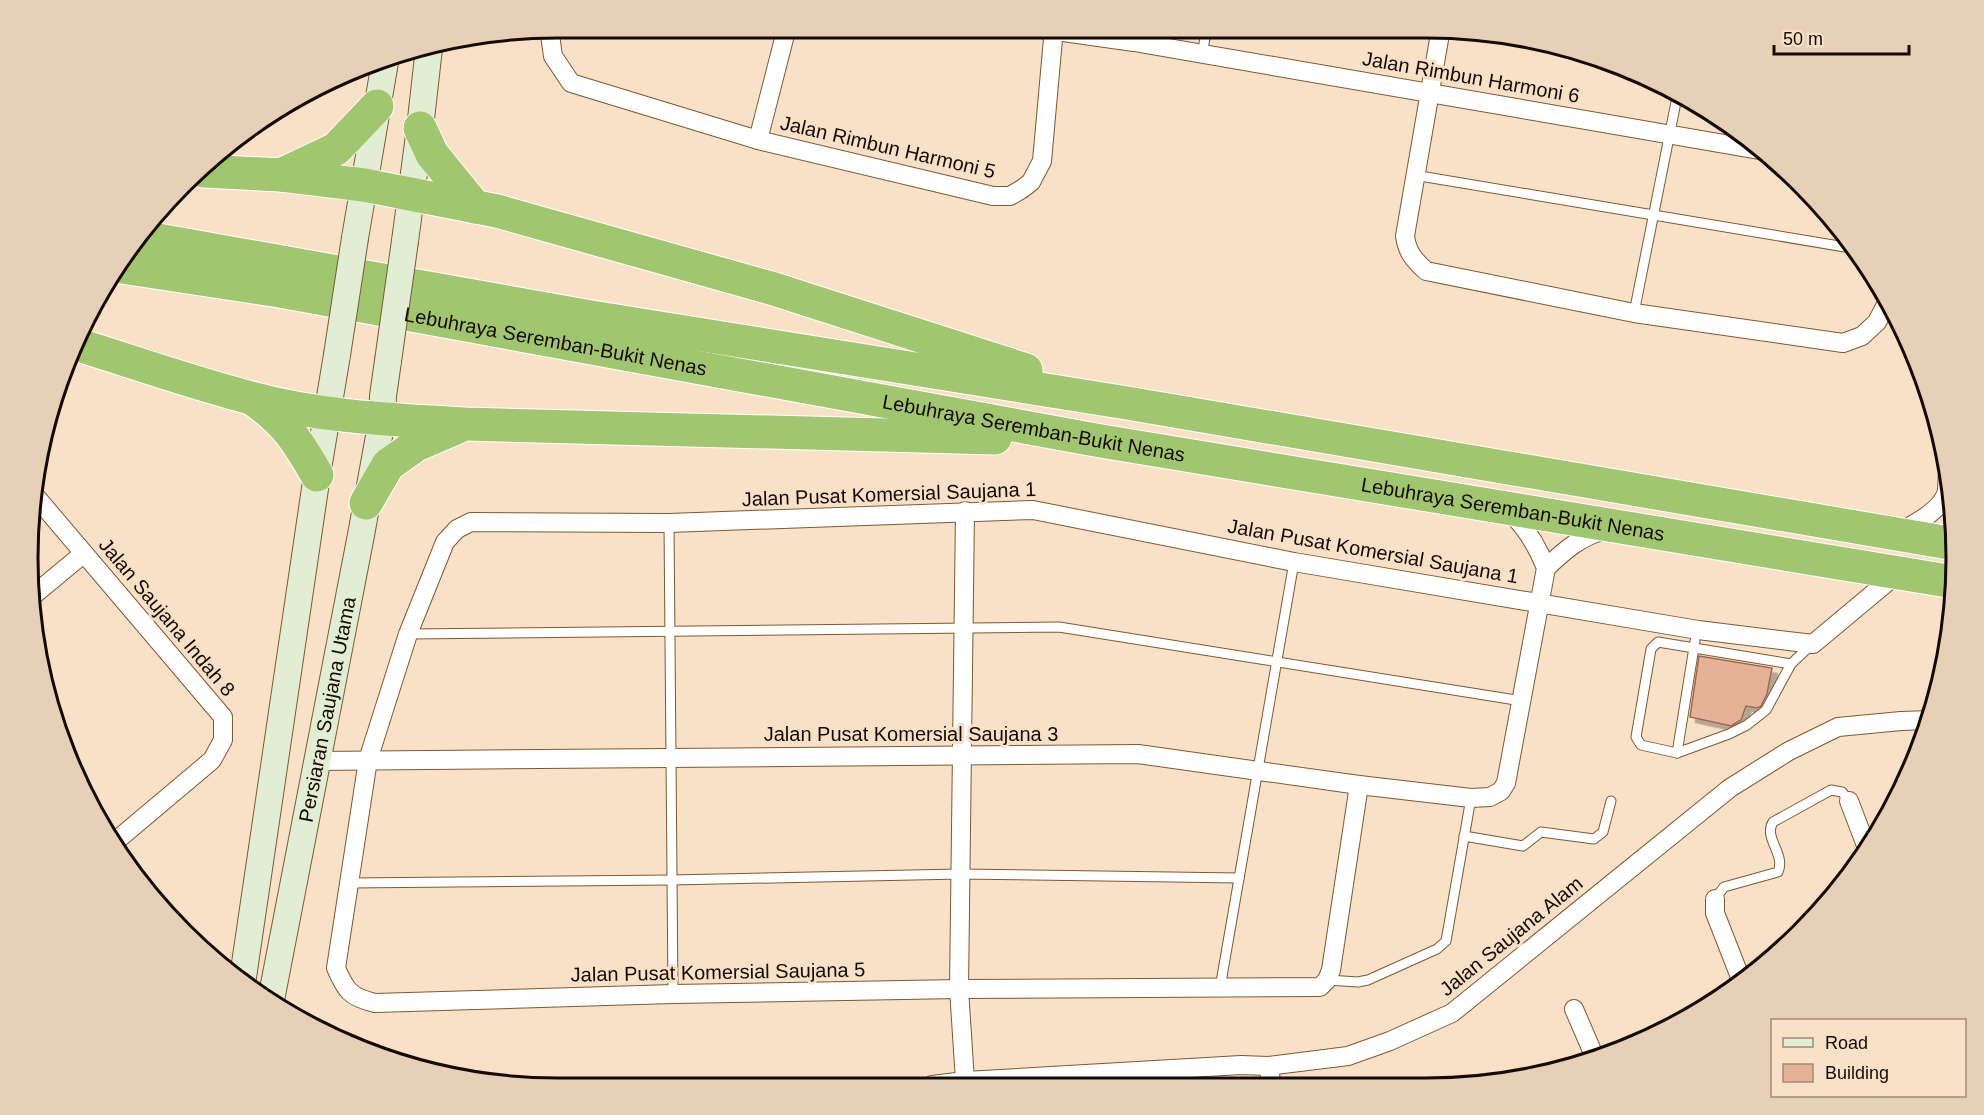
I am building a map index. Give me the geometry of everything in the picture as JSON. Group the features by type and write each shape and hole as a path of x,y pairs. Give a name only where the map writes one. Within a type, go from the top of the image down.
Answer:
{"highway":[{"path":"281,175 336,149 377,106"},
{"path":"420,128 432,154 475,207"},
{"path":"210,171 281,175 364,185 508,214 774,289 1127,403"},
{"name":"Lebuhraya Seremban-Bukit Nenas","path":"147,238 591,317 1127,403 1946,542"},
{"name":"Lebuhraya Seremban-Bukit Nenas","path":"126,268 280,291 1101,441 1945,581"},
{"path":"83,346 252,399 382,420 1101,441"},
{"path":"252,399 271,412 295,438 317,475"},
{"path":"366,503 388,465 416,445 465,424"}],"main road":[{"name":"Persiaran Saujana Utama","path":"272,992 382,420 383,396 412,195 428,54"},
{"name":"Persiaran Saujana Utama","path":"244,972 317,475 384,67"}],"street":[{"name":"Jalan Rimbun Harmoni 5","path":"550,38 553,56 571,84 758,140 993,196 1010,196 1031,182 1042,161 1053,38"},
{"path":"758,140 784,38"},
{"name":"Jalan Rimbun Harmoni 6","path":"1146,38 1202,54 1746,148"},
{"path":"1439,38 1405,236 1407,250 1426,271 1634,313 1843,343 1862,336 1877,322 1883,310"},
{"path":"1896,534 1920,521 1943,498"},
{"name":"Jalan Saujana Indah 8","path":"41,502 223,717 223,740 212,760 120,838"},
{"path":"1505,507 1521,522 1536,543 1546,568 1522,701"},
{"name":"Jalan Pusat Komersial Saujana 1","path":"368,760 408,634 445,542 457,529 471,522 669,524 1033,510 1294,562 1540,602 1696,638 1813,644"},
{"path":"964,511 959,989 965,1078"},
{"path":"1546,568 1566,549 1589,534 1620,525"},
{"path":"39,591 83,554"},
{"path":"1813,644 1898,573"},
{"name":"Jalan Pusat Komersial Saujana 3","path":"317,760 1138,754 1471,798 1490,797 1501,791 1506,783 1522,701"},
{"name":"Jalan Saujana Alam","path":"1017,1078 1241,1065 1268,1066 1348,1056 1390,1041 1452,1013 1730,789 1789,751 1838,727 1921,720"},
{"name":"Jalan Pusat Komersial Saujana 5","path":"368,760 336,968 345,988 357,998 375,1003 673,994 959,989 1320,987 1327,980"},
{"path":"1327,980 1331,970 1359,785"},
{"path":"1849,801 1864,839"},
{"path":"1715,899 1715,913 1739,973"},
{"path":"1574,1009 1592,1051"},
{"path":"1268,1066 1271,1078"}],"lane":[{"path":"1202,54 1205,38"},
{"path":"1634,313 1676,101"},
{"path":"1414,175 1843,247"},
{"path":"669,524 673,994"},
{"path":"1220,988 1294,562"},
{"path":"408,634 1059,627 1522,701"},
{"path":"1791,664 1696,638 1658,642 1651,649 1636,737 1641,745 1677,753 1747,725 1766,710 1791,664 1813,644"},
{"path":"1677,753 1696,638"},
{"path":"1715,899 1724,887 1778,872 1781,859 1770,834 1773,822 1831,790 1842,792 1849,801"},
{"path":"1327,980 1358,982 1368,980 1443,945 1446,941 1471,798"},
{"path":"1464,836 1523,846 1541,832 1594,838 1603,832 1611,801"},
{"path":"349,883 960,874 1239,878"}],"building":[{"path":"1699,656 1772,668 1767,694 1761,706 1757,708 1746,706 1741,720 1731,726 1690,717"}]}
